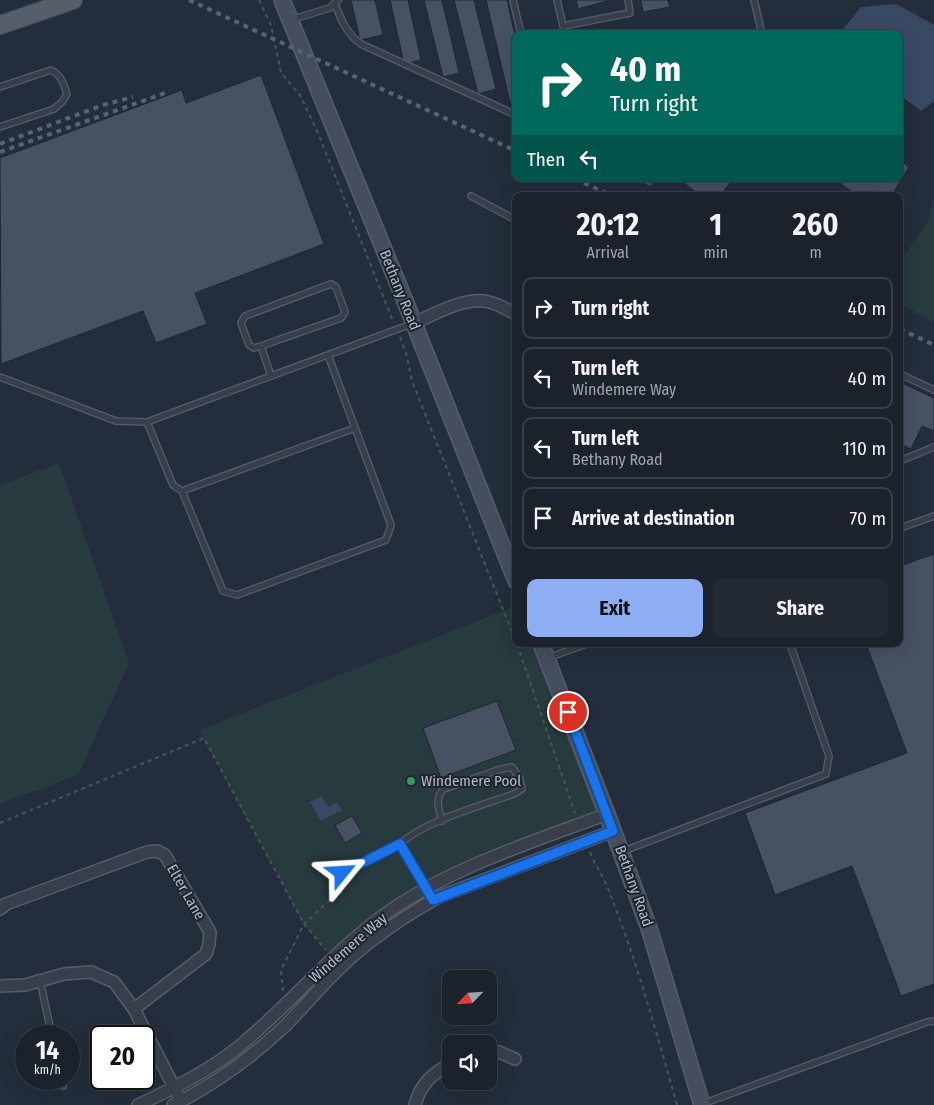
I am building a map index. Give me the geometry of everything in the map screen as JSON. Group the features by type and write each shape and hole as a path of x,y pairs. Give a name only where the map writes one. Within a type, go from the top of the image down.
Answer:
{"main road":[{"path":"0,25 74,0"},
{"name":"Bethany Road","path":"282,0 414,323 512,571"},
{"name":"Bethany Road","path":"542,647 607,814 661,965 702,1105"}],"street":[{"path":"414,323 458,304 471,302 484,301 512,312"},
{"name":"Windemere Way","path":"138,1105 174,1088 220,1061 241,1045 332,958 382,917 428,889 469,868 607,814"},
{"name":"Windemere Way","path":"179,1104 230,1072 266,1043 340,968 392,925 433,900 613,831"},
{"name":"Elter Lane","path":"0,909 6,904 147,852 157,851 165,855 210,932 210,944 206,954 134,1009"},
{"path":"0,986 25,984 64,974 91,972 114,982 134,1009 174,1088 179,1104"},
{"path":"497,1052 515,1058"},
{"path":"415,1105 422,1088 442,1068"}],"lane":[{"path":"513,0 520,30"},
{"path":"557,0 563,26 630,13 628,0"},
{"path":"754,0 761,30"},
{"path":"290,20 330,8 336,2 341,20 352,38 361,44 512,113"},
{"path":"0,87 51,70 58,73 64,83 67,94 54,110 0,127"},
{"path":"471,196 512,218"},
{"path":"331,284 336,287 345,312 341,318 261,346 254,348 249,345 241,323 245,316 331,284"},
{"path":"0,377 116,420 147,422 414,323"},
{"path":"261,346 271,376"},
{"path":"147,422 173,485 182,491 223,591 237,595 386,540 391,525 328,355"},
{"path":"903,375 934,390"},
{"path":"182,491 355,428"},
{"path":"903,460 934,446"},
{"path":"903,527 934,516"},
{"path":"547,658 578,647"},
{"path":"621,852 826,774 829,756 791,647"},
{"path":"342,873 400,844 409,836 442,821 514,794 522,789 520,778 512,767 444,789 438,794 442,821"},
{"path":"400,844 433,900"},
{"path":"40,980 50,1025"},
{"path":"702,1105 926,1022 934,1021"}],"path":[{"path":"259,0 271,24 281,73 300,95 318,133 397,329 406,353 412,381 512,633"},
{"path":"517,647 578,819"},
{"path":"0,823 204,738 304,924 332,958"},
{"path":"588,848 610,892 650,1012 677,1105"},
{"path":"285,1005 281,970 304,924 331,899 343,892"}],"shaded area":[{"path":"934,195 934,323 903,305 903,258 927,223"},
{"path":"59,463 129,663 78,775 0,804 0,485"},
{"name":"Windemere Pool","path":"512,608 512,647 542,647 607,814 429,888 333,957 304,924 199,730"}],"water":[{"path":"896,4 934,25 934,101 921,111 903,97 903,30 842,30 861,7"},
{"path":"322,796 328,807 337,802 342,810 321,821 310,802"}],"building":[{"path":"351,0 375,0 383,35 360,40"},
{"path":"390,0 408,0 421,60 404,64"},
{"path":"424,0 442,0 459,73 443,77"},
{"path":"454,0 474,0 496,89 478,94"},
{"path":"486,0 507,0 514,30 512,30 512,111"},
{"path":"576,0 611,0 578,9"},
{"path":"641,0 668,0 670,7 643,12"},
{"path":"261,75 324,244 195,293 207,324 156,343 143,311 1,364 0,158 182,90 186,103"},
{"path":"903,162 909,167 903,177"},
{"path":"640,182 654,182 651,187"},
{"path":"683,182 730,183 723,192 696,192"},
{"path":"838,182 900,182 893,192 852,192"},
{"path":"903,383 934,398 934,431 922,426 911,449 903,445"},
{"path":"934,554 934,984 901,996 852,866 775,895 745,813 907,753 867,647 903,647 903,565"},
{"path":"497,701 516,750 441,778 423,728"},
{"path":"352,816 362,833 345,843 335,825"}],"railway":[{"path":"189,0 512,149"},
{"path":"0,152 168,92"},
{"path":"0,144 103,105 133,97"},
{"path":"582,182 604,192"},
{"path":"903,330 934,345"}],"place":[{"name":"Windemere Pool","path":"411,781"}],"route":[{"path":"342,873 400,844 401,849 428,889 433,900 613,831 568,712"}]}
